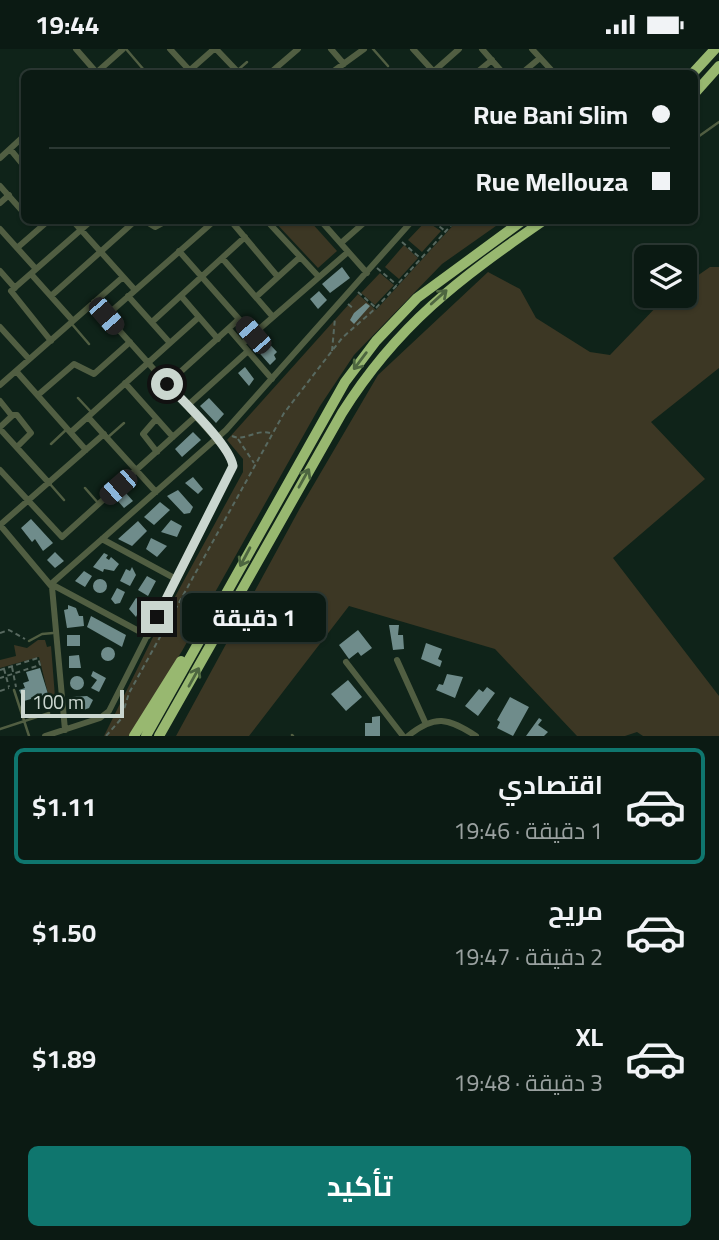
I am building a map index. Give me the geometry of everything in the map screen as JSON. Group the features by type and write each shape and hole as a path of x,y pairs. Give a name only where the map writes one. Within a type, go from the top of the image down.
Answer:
{"highway":[{"path":"696,70 715,49"},
{"path":"698,90 719,66"},
{"path":"146,736 328,408 376,341 434,283 518,224"},
{"path":"159,736 335,423 375,363 452,285 539,224"},
{"path":"134,736 204,623 221,601"}],"street":[{"path":"76,49 94,70"},
{"path":"100,70 125,49"},
{"path":"170,49 189,70 215,49 235,70"},
{"path":"274,70 298,49"},
{"path":"331,49 344,64"},
{"path":"335,70 364,49"},
{"path":"413,49 432,70 459,49"},
{"path":"482,49 500,70"},
{"path":"532,49 551,70"},
{"path":"526,70 540,58"},
{"path":"480,70 492,60"},
{"path":"0,158 21,139"},
{"path":"10,149 21,162"},
{"path":"0,186 21,209"},
{"path":"0,203 9,195"},
{"path":"35,224 39,229"},
{"path":"17,248 45,224"},
{"path":"76,224 135,291"},
{"path":"51,341 11,294 87,224"},
{"path":"51,296 132,224"},
{"path":"106,316 210,224"},
{"path":"233,224 278,277"},
{"path":"270,224 319,277"},
{"path":"324,224 367,273"},
{"path":"341,243 363,224"},
{"path":"51,584 226,430 409,224"},
{"path":"0,229 72,322"},
{"path":"152,322 245,237"},
{"path":"179,251 253,335"},
{"path":"242,344 348,252"},
{"path":"256,297 300,257"},
{"path":"222,258 273,317"},
{"path":"0,271 15,288"},
{"path":"0,385 123,277"},
{"path":"0,284 7,278"},
{"path":"128,296 170,343"},
{"path":"181,296 218,339"},
{"path":"45,736 100,718 109,711 232,469 232,460 216,439 94,302"},
{"path":"69,431 199,317"},
{"path":"167,384 239,319"},
{"path":"0,327 29,359"},
{"path":"229,328 272,379"},
{"path":"37,395 74,364 94,373 130,342"},
{"path":"187,405 248,351"},
{"path":"16,371 86,450"},
{"path":"0,372 7,379"},
{"path":"125,383 173,437"},
{"path":"0,401 12,415 17,415 31,433 17,447"},
{"path":"12,415 0,428 49,483"},
{"path":"90,415 105,436 156,492"},
{"path":"0,470 60,537 196,416"},
{"path":"156,419 143,433 157,452"},
{"path":"105,436 0,525 51,584 148,636"},
{"path":"102,539 176,579"},
{"path":"51,584 65,730"},
{"path":"397,660 425,722"},
{"path":"346,662 405,736 425,722 439,720 459,725 477,736"}],"lane":[{"path":"125,49 144,70"},
{"path":"373,49 388,66"},
{"path":"240,70 247,62"},
{"path":"698,137 719,121"},
{"path":"72,322 89,344"},
{"path":"78,398 90,415"},
{"path":"105,436 124,423"},
{"path":"51,444 69,431"},
{"path":"49,483 64,500"},
{"path":"85,488 99,504"},
{"path":"29,641 42,634 57,633"},
{"path":"14,688 29,736"},
{"path":"0,729 49,713"}],"path":[{"path":"437,224 445,231"},
{"path":"106,736 116,725 129,693 271,433 331,351 376,308 451,224"},
{"path":"402,241 420,259"},
{"path":"374,265 397,285"},
{"path":"358,292 376,308"},
{"path":"347,303 354,309"},
{"path":"331,351 335,317"},
{"path":"226,430 237,438 254,464"},
{"path":"237,438 260,431 271,433"},
{"path":"0,633 11,631 29,641"},
{"path":"0,670 38,658 40,666 0,678"},
{"path":"0,691 14,688 12,666"},
{"path":"109,711 116,725"}],"shaded area":[{"path":"277,224 313,224 337,251 318,268"},
{"path":"423,224 430,224 441,231 422,252 408,240"},
{"path":"454,224 499,224 442,264 354,355 320,406 182,651 129,736 104,736 152,639 243,472 243,459 227,440 358,294 376,310"},
{"path":"404,245 418,258 399,279 385,267"},
{"path":"710,267 719,267 719,368 651,422 705,479 613,558 719,696 719,736 643,736 637,732 625,736 577,736 495,649 349,606 249,736 176,736 300,508 378,375 488,272 520,289 536,318 590,352 610,355 655,308 697,308 697,276"},
{"path":"380,273 394,285 375,305 361,293"},
{"path":"38,640 45,640 47,647 51,646 55,697 49,698 39,657 0,668 0,660 16,656 14,645 27,648"}],"building":[{"path":"342,267 350,278 330,293 322,284"},
{"path":"319,291 327,300 318,309 310,299"},
{"path":"366,303 370,306 354,324 350,320 354,313"},
{"path":"264,338 277,352 274,355 276,359 270,365 254,347"},
{"path":"245,367 254,379 249,386 238,373"},
{"path":"209,398 224,414 216,423 200,406"},
{"path":"193,432 201,440 182,457 175,449"},
{"path":"193,477 203,489 198,494 185,483"},
{"path":"178,490 193,507 190,513 184,514 167,496"},
{"path":"125,492 133,501 124,508 117,500"},
{"path":"160,502 170,510 154,525 144,517"},
{"path":"31,519 53,543 43,551 35,539 32,542 21,528"},
{"path":"171,520 182,526 177,537 161,532"},
{"path":"138,521 147,531 132,546 118,539"},
{"path":"151,538 167,546 157,557 146,549"},
{"path":"55,552 64,561 55,568 47,560"},
{"path":"104,553 108,555 106,558 109,560 111,557 119,564 114,571 104,569 103,572 93,567"},
{"path":"132,567 136,575 130,586 120,581 126,569 130,571"},
{"path":"84,571 92,576 85,587 75,581"},
{"path":"147,576 156,581 148,596 138,590"},
{"path":"100,579 105,581 105,591 100,593 95,591 93,586 95,581"},
{"path":"117,588 125,592 120,603 115,604 111,599"},
{"path":"136,598 143,602 136,617 129,609"},
{"path":"68,605 76,608 79,616 83,616 84,626 67,628 64,610 68,609"},
{"path":"91,616 126,635 122,647 87,627"},
{"path":"389,625 399,625 398,635 403,635 404,649 393,650"},
{"path":"358,630 372,648 361,656 358,652 349,659 339,645"},
{"path":"67,635 80,635 80,646 67,646"},
{"path":"426,643 442,649 438,659 442,661 440,667 421,659"},
{"path":"108,647 113,649 113,659 108,661 103,659 101,654 103,649"},
{"path":"79,655 81,668 69,668 69,656"},
{"path":"40,668 48,694 24,701 19,690 25,688 23,683 29,681 26,672"},
{"path":"93,671 106,678 99,692 91,688 97,680 91,676"},
{"path":"447,674 463,677 455,698 436,690 439,684 443,685"},
{"path":"77,676 82,678 82,688 77,690 72,688 70,683 72,678"},
{"path":"348,680 362,697 346,711 331,694"},
{"path":"487,687 495,693 478,716 465,706 479,689 483,692"},
{"path":"87,696 93,700 89,708 81,711 72,709 72,697"},
{"path":"510,697 529,707 513,736 497,728 500,722 497,720"},
{"path":"380,716 380,736 365,736 365,723 372,723 372,717"},
{"path":"539,718 542,720 538,725 548,732 544,736 526,736"}],"route":[{"path":"157,617 233,466 232,460 216,439 167,384"}]}
